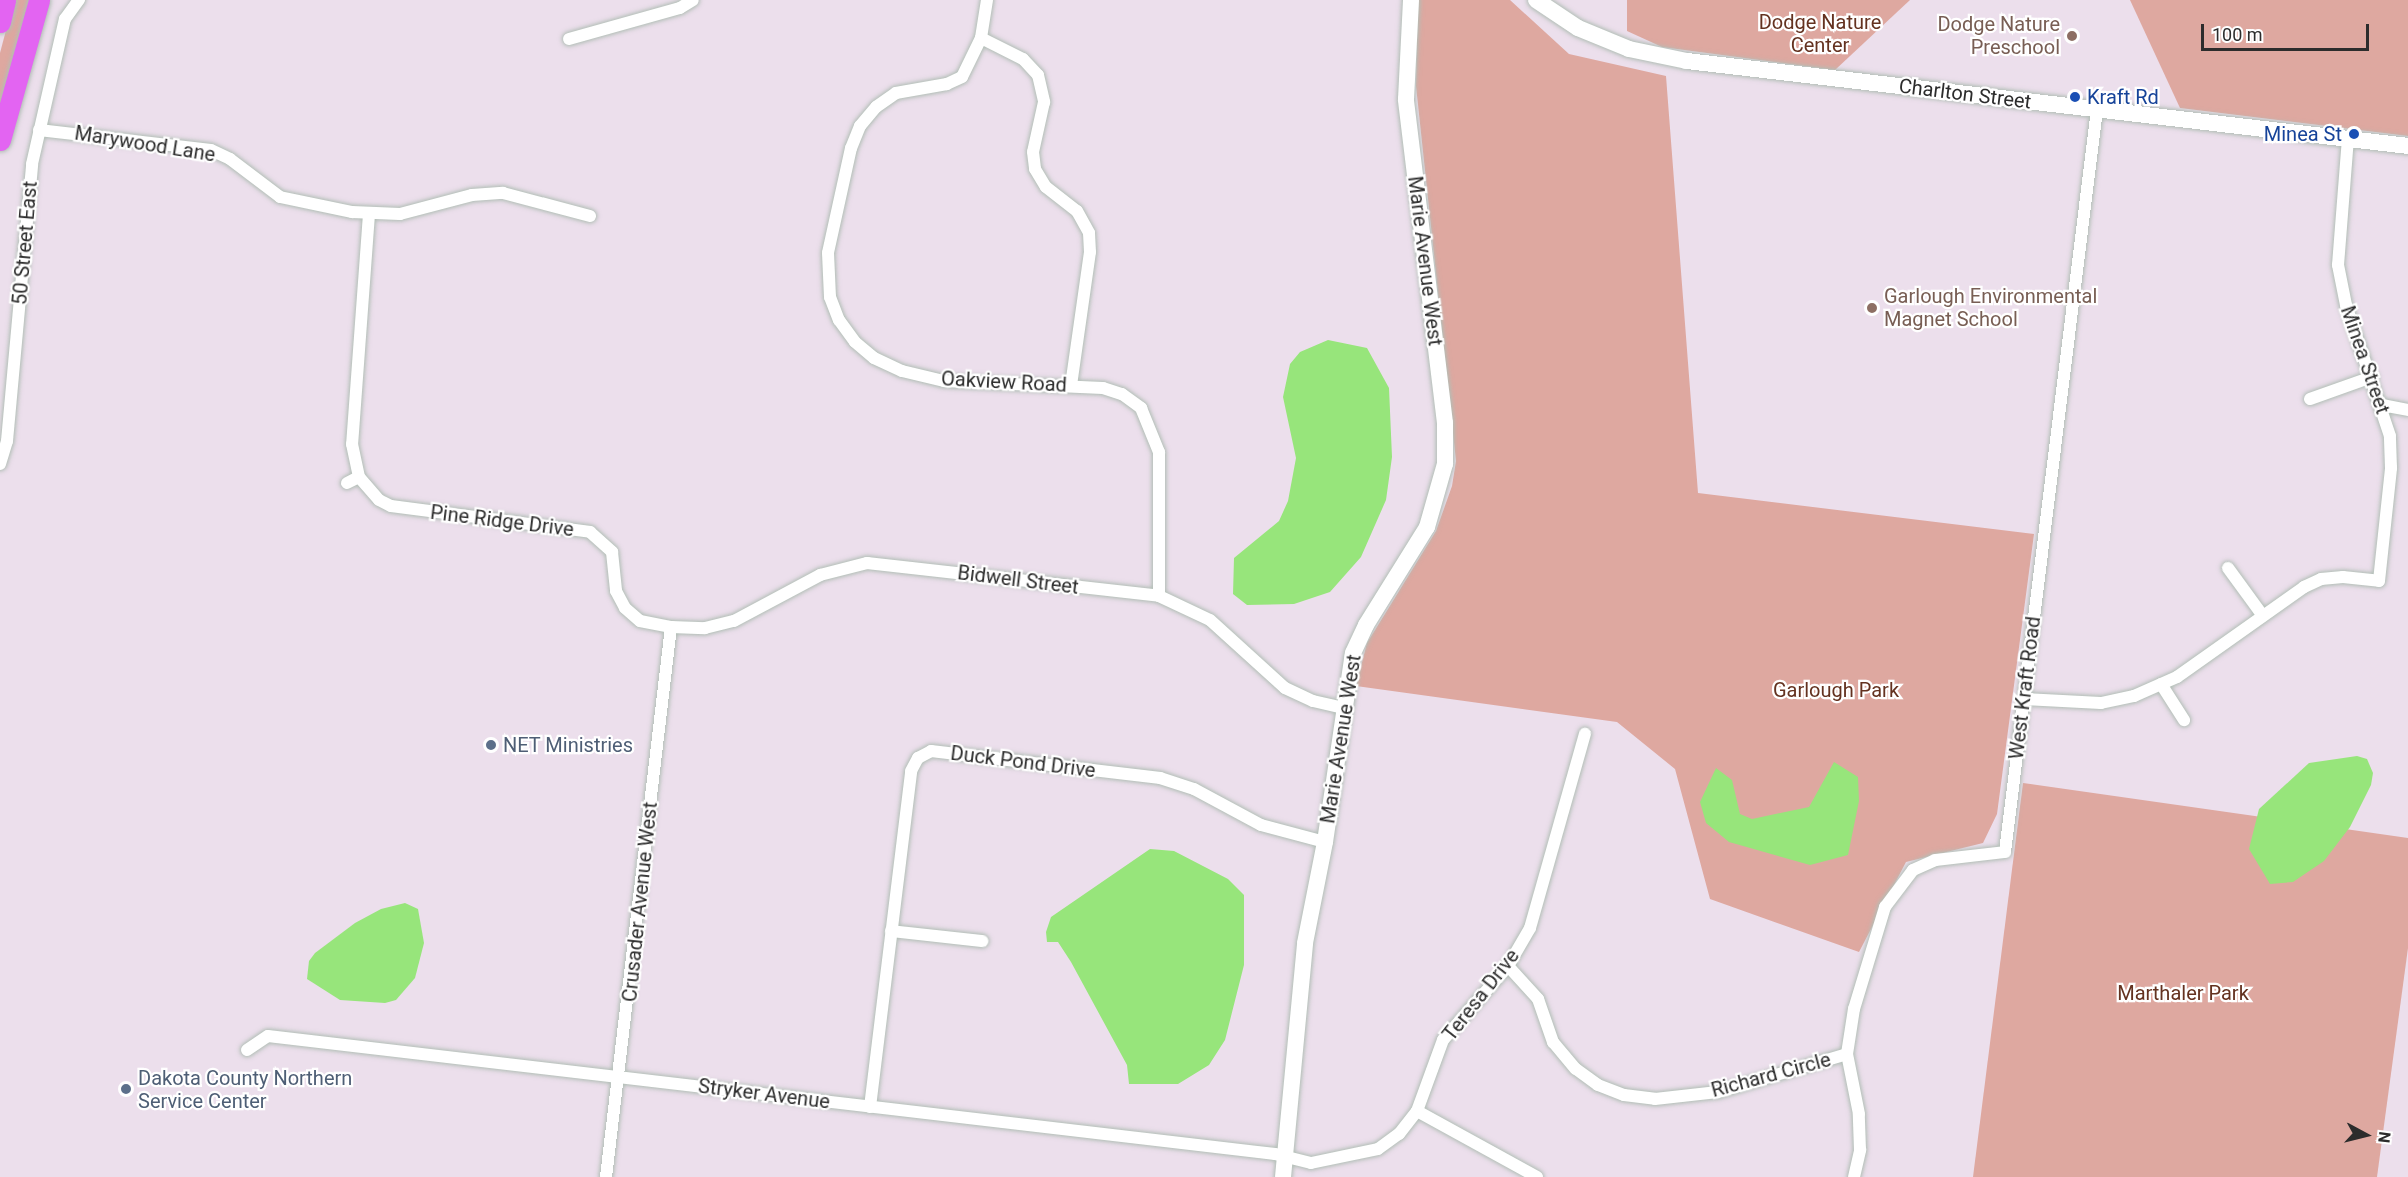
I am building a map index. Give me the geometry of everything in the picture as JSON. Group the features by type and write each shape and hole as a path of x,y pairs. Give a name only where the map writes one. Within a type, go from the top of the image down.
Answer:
{"highway":[{"path":"0,22 5,0"},
{"path":"0,140 39,0"}],"street":[{"name":"50 Street East","path":"0,464 7,441 32,164 65,19 79,0"},
{"path":"569,39 680,8 693,0"},
{"name":"Oakview Road","path":"987,0 981,38 962,77 947,84 896,93 876,107 860,126 851,148 828,253 830,297 839,320 855,342 874,358 902,371 944,381 1103,388 1122,394 1141,408 1159,452 1159,596"},
{"name":"Marie Avenue West","path":"1283,1177 1305,943 1325,842 1344,708 1356,646 1427,527 1444,464 1445,423 1406,99 1411,0"},
{"name":"Charlton Street","path":"1536,0 1578,28 1629,49 1687,61 2408,146"},
{"path":"981,38 1023,59 1038,75 1044,102 1033,152 1035,169 1046,187 1077,211 1089,233 1090,252 1071,386"},
{"name":"West Kraft Road","path":"1854,1177 1860,1150 1859,1114 1847,1053 1861,986 1885,907 1898,885 1913,870 1935,860 2005,852 2097,109"},
{"name":"Marywood Lane","path":"39,130 211,150 230,159 280,196 369,214 415,211 472,195 503,193 590,216"},
{"name":"Minea Street","path":"2263,616 2321,579 2343,577 2379,581 2391,468 2390,436 2382,405 2346,305 2338,265 2348,139"},
{"name":"Pine Ridge Drive","path":"369,214 352,444 359,477 379,500 391,506 596,535 612,552 616,591 625,608 640,621 671,627"},
{"path":"2310,399 2372,377"},
{"path":"2382,405 2408,410"},
{"path":"346,483 359,477"},
{"name":"Bidwell Street","path":"671,627 705,628 734,621 820,574 867,563 1159,596 1210,620 1285,688 1314,701 1344,708"},
{"path":"2024,699 2101,703 2134,696 2161,684 2263,616 2228,568"},
{"name":"Crusader Avenue West","path":"606,1177 620,1077 671,627"},
{"path":"2161,684 2184,720"},
{"name":"Teresa Drive","path":"1285,1155 1311,1163 1378,1149 1399,1134 1417,1111 1443,1040 1508,966 1530,928 1585,734"},
{"name":"Duck Pond Drive","path":"870,1107 911,771 918,758 931,751 1160,778 1194,789 1261,825 1325,842"},
{"path":"891,931 982,941"},
{"name":"Richard Circle","path":"1508,966 1538,999 1553,1042 1576,1069 1598,1085 1624,1095 1655,1099 1718,1092 1847,1053"},
{"name":"Stryker Avenue","path":"248,1050 268,1036 1285,1155"},
{"path":"1417,1111 1537,1177"}],"green space":[{"path":"14,0 31,0 0,113 0,53"},
{"name":"Garlough Park","path":"1418,0 1510,0 1569,54 1666,76 1698,493 2034,534 1997,814 1983,843 1906,862 1859,952 1710,899 1675,769 1617,722 1356,686 1367,643 1436,531 1452,486 1456,461 1416,86"},
{"name":"Dodge Nature Center","path":"1627,0 1910,0 1835,70 1662,47 1627,31"},
{"path":"2130,0 2408,0 2408,136 2180,108"},
{"name":"Marthaler Park","path":"2023,783 2408,838 2408,948 2377,1177 1973,1177"}],"shaded area":[{"path":"1328,340 1367,348 1389,388 1392,457 1386,500 1361,557 1330,592 1294,604 1247,605 1233,594 1234,558 1279,521 1288,501 1296,458 1283,397 1290,364 1300,352"},
{"path":"2357,756 2367,759 2373,773 2371,785 2350,827 2324,861 2293,882 2270,884 2249,849 2259,809 2309,763"},
{"path":"1834,762 1858,777 1859,801 1848,855 1810,865 1729,842 1706,823 1700,802 1716,768 1732,780 1740,814 1752,819 1809,807"},
{"path":"1150,849 1174,851 1228,879 1244,895 1244,965 1225,1040 1209,1065 1178,1084 1129,1084 1127,1065 1071,962 1058,942 1047,942 1046,932 1051,917"},
{"path":"405,903 418,909 424,943 415,978 396,1000 385,1003 340,1000 307,979 309,961 315,953 355,923 381,909"}],"place":[{"name":"Dodge Nature Preschool","path":"2072,36"},
{"name":"Kraft Rd","path":"2075,97"},
{"name":"Minea St","path":"2354,134"},
{"name":"Garlough Environmental Magnet School","path":"1872,308"},
{"name":"NET Ministries","path":"491,745"},
{"name":"Dakota County Northern Service Center","path":"126,1089"}]}
